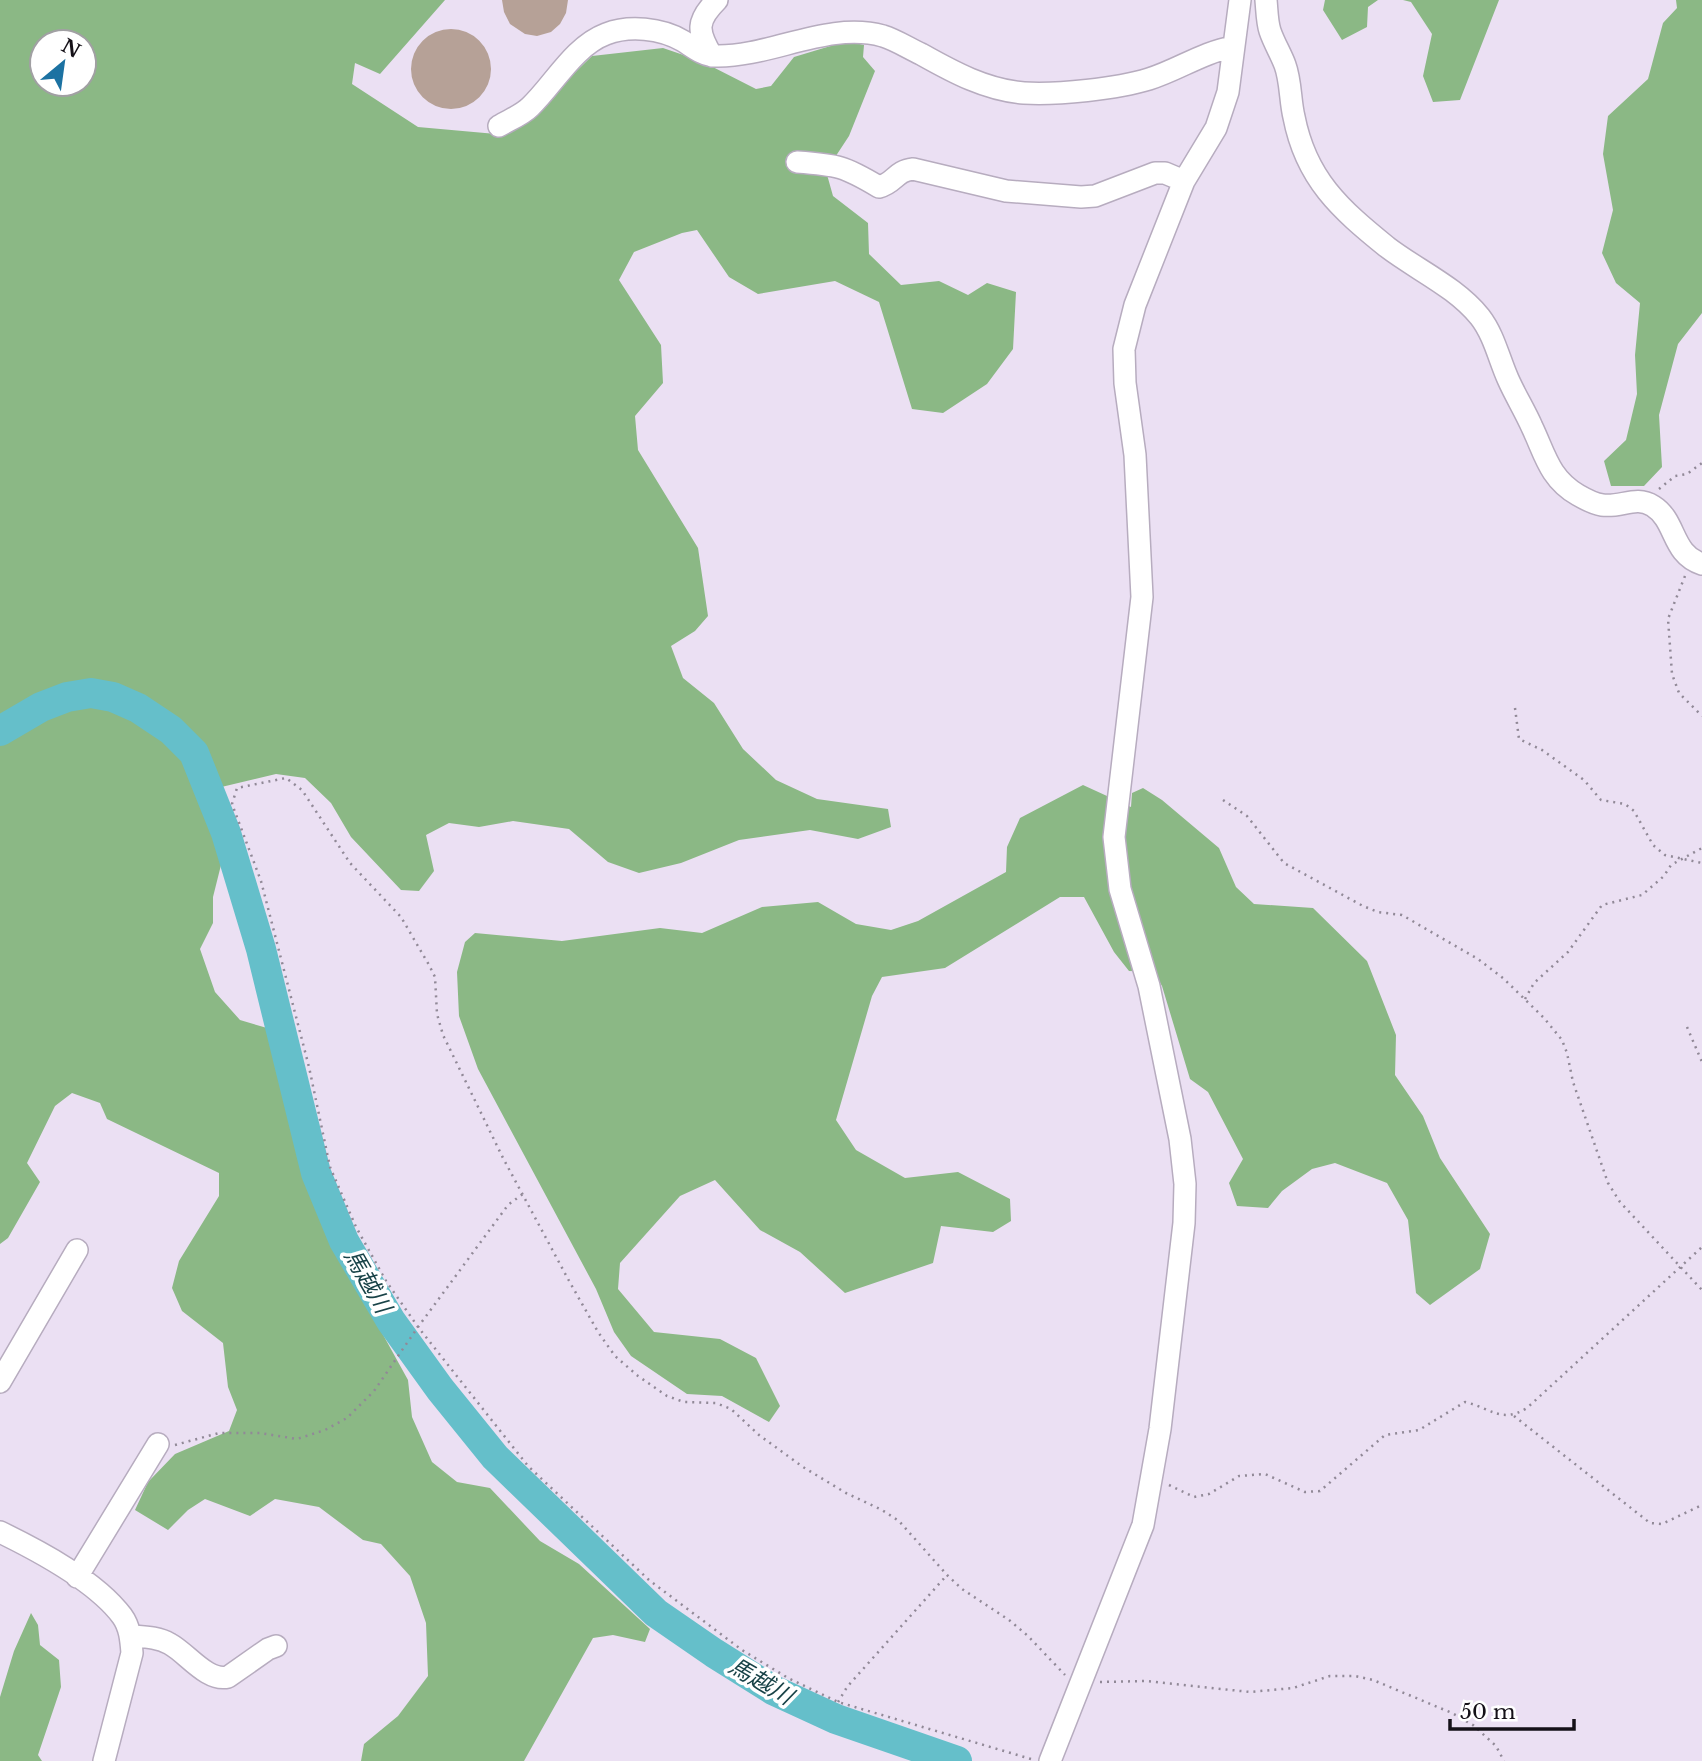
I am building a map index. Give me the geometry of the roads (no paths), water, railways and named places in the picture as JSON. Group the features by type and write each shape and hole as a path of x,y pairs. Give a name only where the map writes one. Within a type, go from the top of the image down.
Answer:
{"street":[{"path":"712,56 704,42 701,23 705,12 717,0"},
{"path":"1050,1761 1143,1525 1153,1477 1182,1236 1185,1184 1180,1139 1149,986 1120,888 1114,837 1142,597 1135,455 1125,383 1124,349 1135,305 1184,181 1216,128 1228,92 1240,0"},
{"path":"1266,0 1270,30 1286,67 1294,120 1305,155 1318,182 1341,208 1389,248 1460,297 1480,317 1495,343 1548,466 1562,483 1578,495 1601,505 1637,500 1650,504 1661,511 1685,556 1697,563"},
{"path":"499,126 528,110 578,55 604,35 617,31 652,30 680,39 712,56 741,54 839,34 882,36 958,75 1005,91 1028,93 1121,86 1150,79 1217,50 1233,47"},
{"path":"797,163 835,165 849,169 879,187 886,185 902,170 913,169 1006,191 1081,197 1095,196 1154,173 1165,173 1184,181"},
{"path":"0,1382 77,1250"},
{"path":"77,1577 158,1444"},
{"path":"0,1532 53,1560 103,1596 123,1618 131,1636 132,1653 104,1761"},
{"path":"131,1636 152,1637 169,1643 204,1671 221,1679 276,1646"}],"waterway":[{"name":"馬越川","path":"0,731 41,707 67,697 91,693 113,697 138,708 171,730 194,753 226,833 261,949 316,1173 344,1241 391,1321 440,1389 495,1457 656,1613 714,1653 773,1690 836,1719 957,1761"}]}
